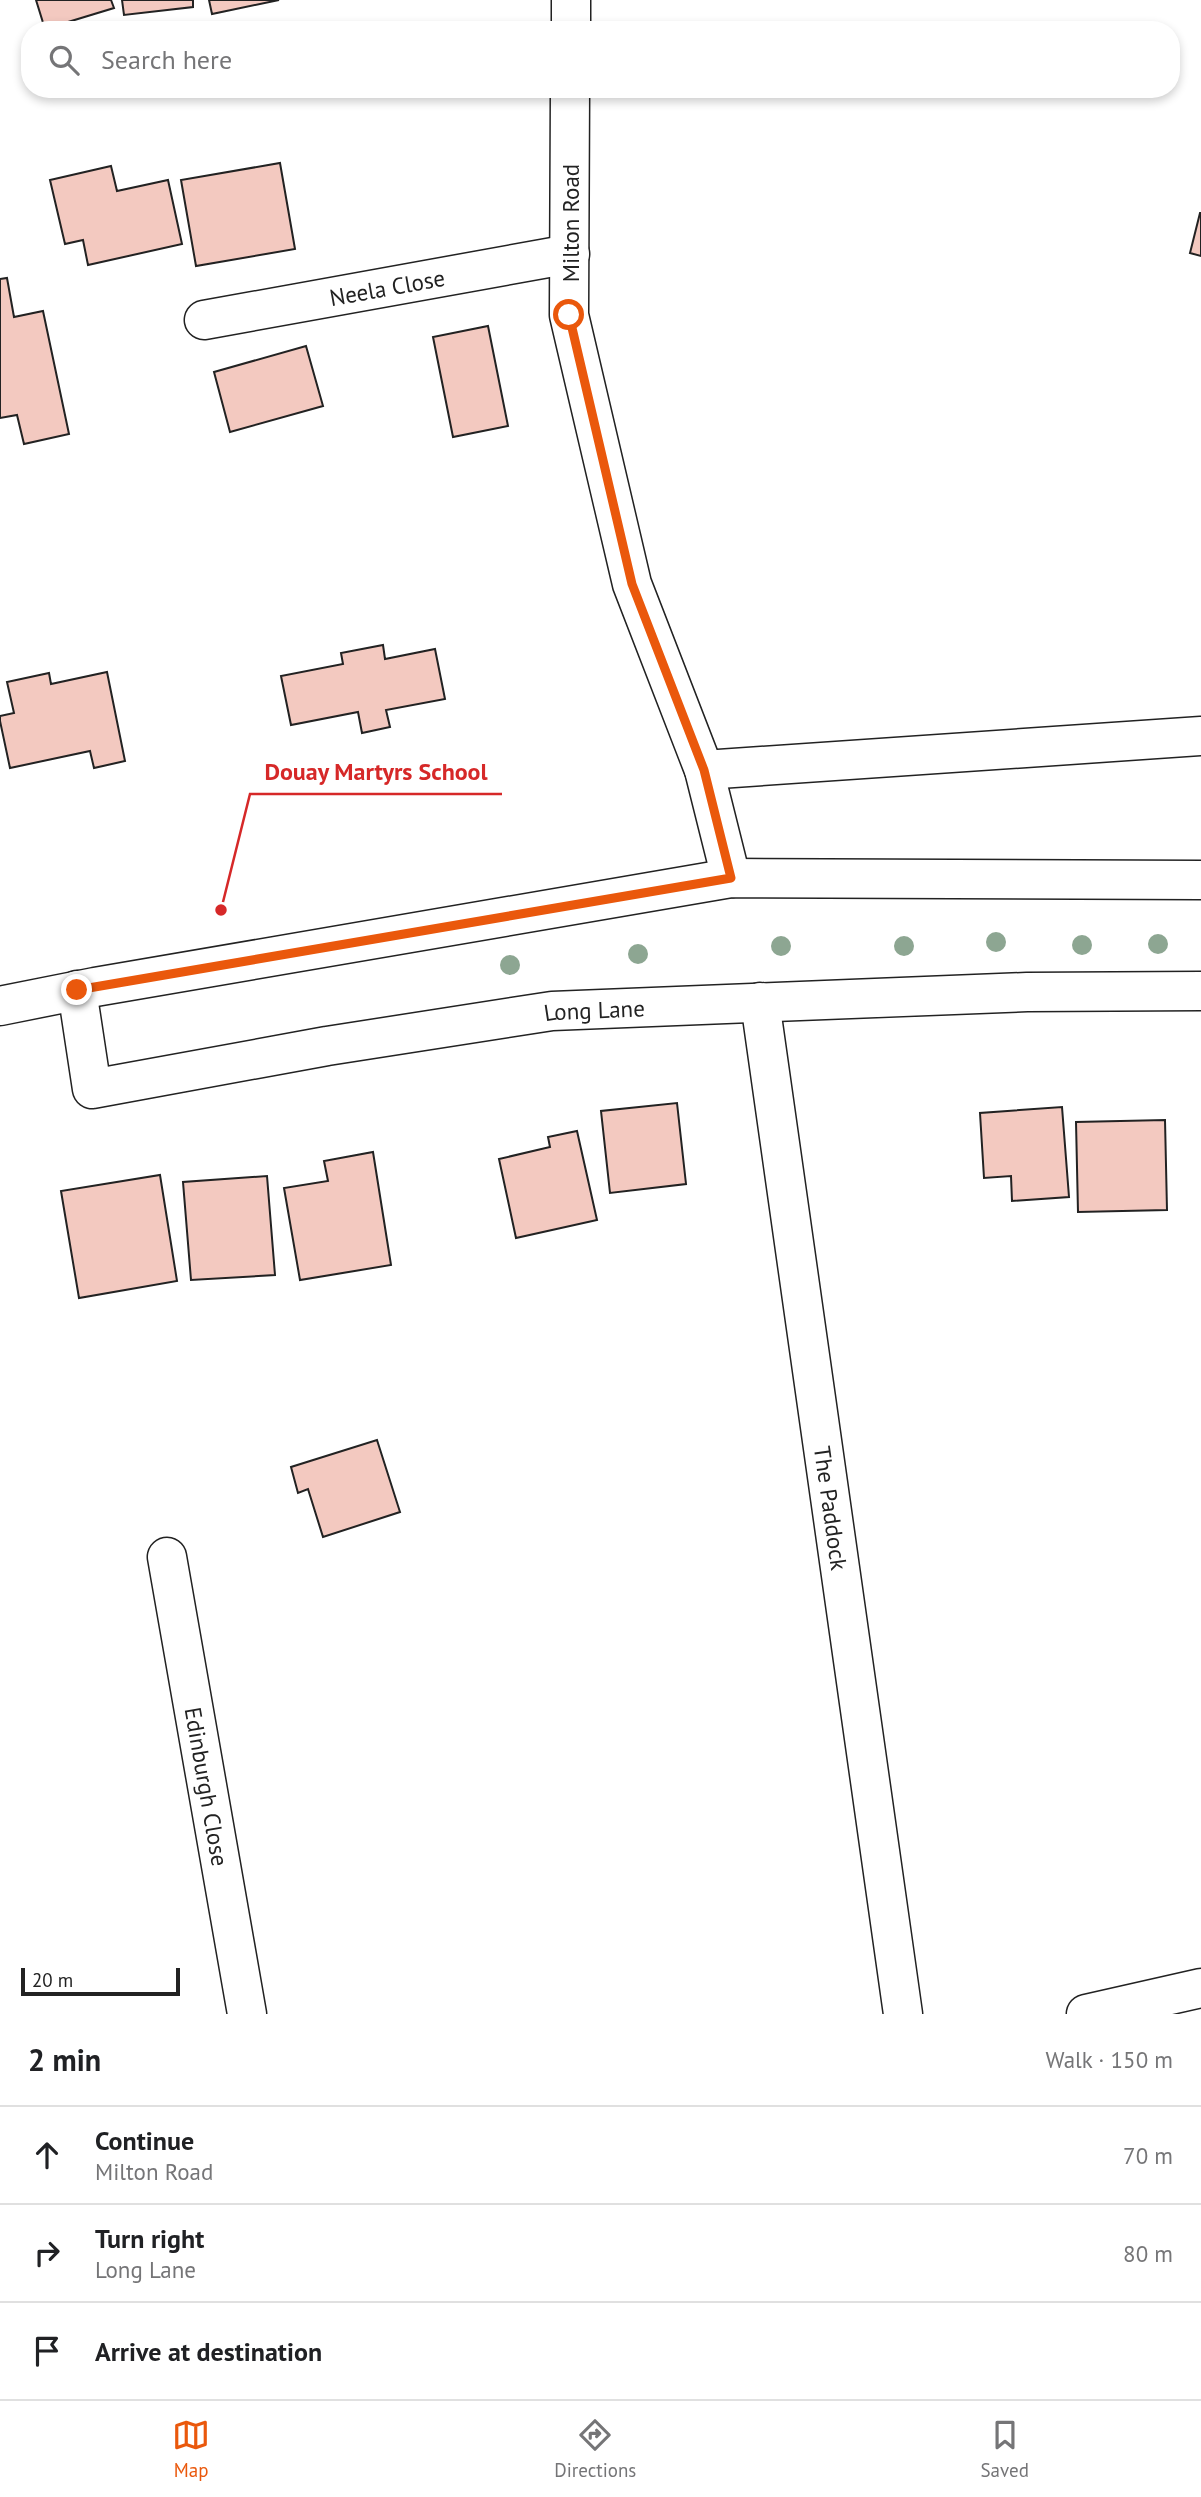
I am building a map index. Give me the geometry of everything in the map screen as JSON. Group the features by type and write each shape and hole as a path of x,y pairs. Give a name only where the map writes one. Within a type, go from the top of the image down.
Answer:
{"street":[{"path":"570,21 571,0"},
{"name":"Milton Road","path":"570,98 569,315 632,584 704,770 731,878"},
{"name":"Neela Close","path":"204,320 570,254"},
{"path":"704,770 1201,736"},
{"path":"0,1006 77,990 731,878 1201,880"},
{"name":"Long Lane","path":"77,990 92,1089 327,1046 552,1011 1027,992 1201,991"},
{"name":"The Paddock","path":"760,1002 903,2014"},
{"name":"Edinburgh Close","path":"167,1557 247,2014"},
{"path":"1086,2014 1201,1988"}],"building":[{"path":"36,0 111,0 114,8 71,21 43,21"},
{"path":"122,0 193,0 193,7 124,15"},
{"path":"209,0 279,0 212,14"},
{"path":"280,163 295,249 196,266 181,180"},
{"path":"111,166 117,191 168,180 182,244 88,265 83,240 65,244 50,180"},
{"path":"1201,213 1201,256 1190,253"},
{"path":"7,278 14,317 43,311 69,434 24,444 17,415 0,418 0,279"},
{"path":"488,326 508,426 453,437 433,337"},
{"path":"306,346 323,406 230,432 214,372"},
{"path":"383,645 385,659 435,649 445,699 386,710 390,727 362,733 358,712 291,725 281,676 343,664 341,653"},
{"path":"107,672 125,761 94,768 90,751 10,768 0,721 0,716 14,713 7,682 49,673 51,684"},
{"path":"677,1103 686,1184 610,1193 601,1111"},
{"path":"1062,1107 1069,1197 1012,1201 1011,1176 984,1178 980,1113"},
{"path":"1165,1120 1167,1210 1078,1212 1076,1122"},
{"path":"577,1131 597,1220 516,1238 499,1159 550,1147 548,1137"},
{"path":"373,1152 391,1265 300,1280 284,1188 328,1181 324,1161"},
{"path":"160,1175 177,1281 79,1298 61,1191"},
{"path":"267,1176 275,1275 191,1280 183,1182"},
{"path":"377,1440 400,1512 323,1537 308,1489 298,1493 291,1467"}],"place":[{"name":"Douay Martyrs School","path":"221,910"}],"route":[{"path":"77,990 731,878 704,770 632,584 569,315"}]}
